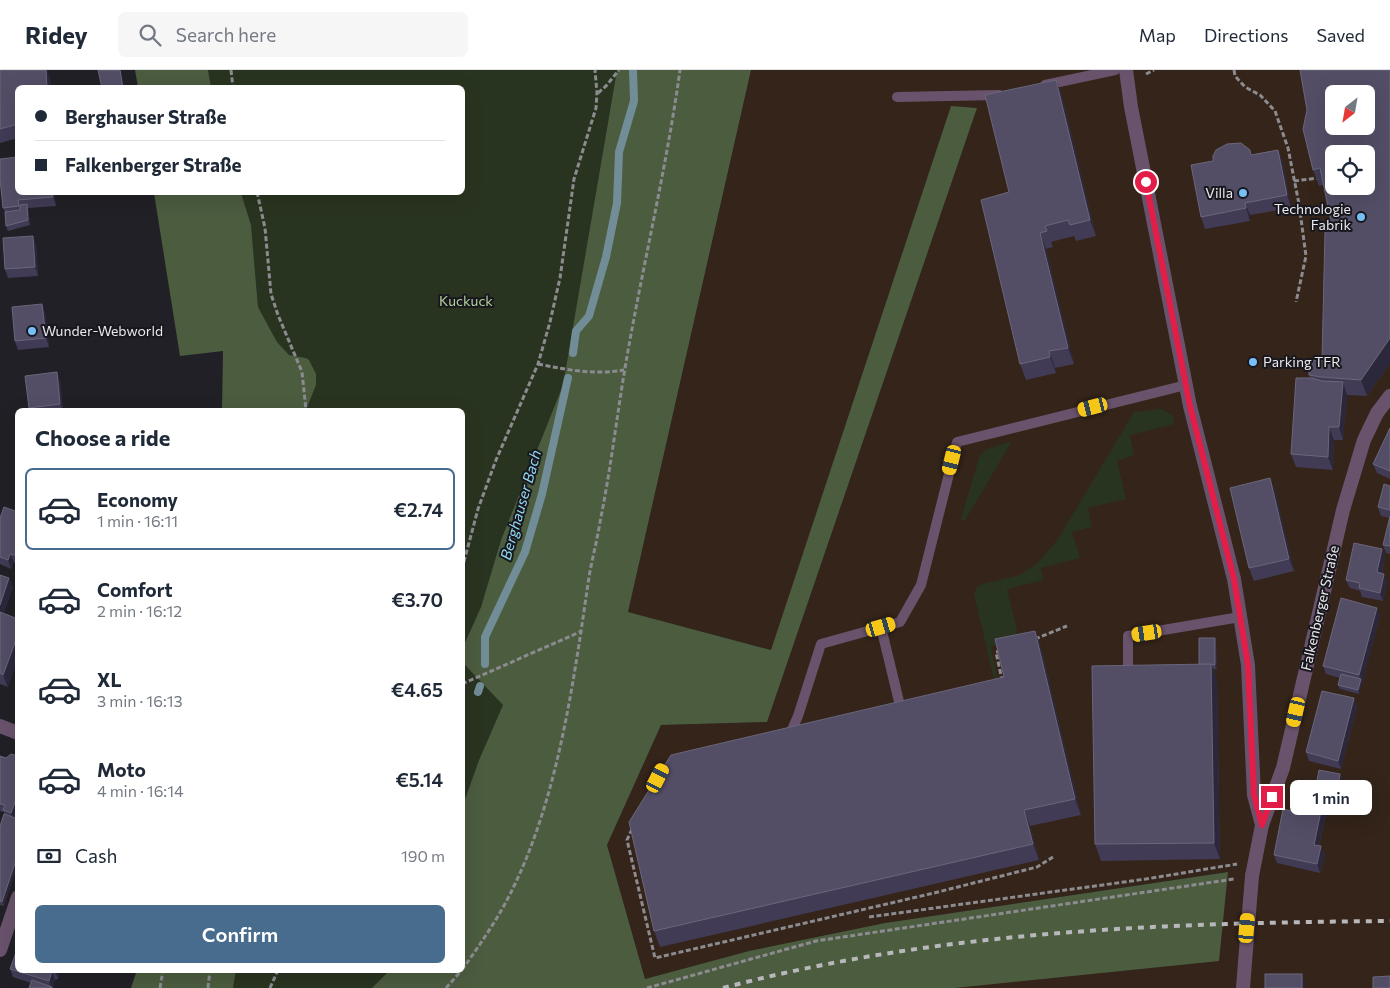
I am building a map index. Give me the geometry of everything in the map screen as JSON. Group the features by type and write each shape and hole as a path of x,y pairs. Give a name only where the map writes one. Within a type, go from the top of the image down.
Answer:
{"street":[{"path":"1126,70 1133,116 1186,385 1234,579 1248,665 1254,795 1262,825"},
{"name":"Falkenberger Straße","path":"1243,988 1252,876 1262,825 1283,768 1343,510 1364,440 1377,414 1390,396"},
{"path":"0,726 15,732"},
{"path":"0,950 15,906"}],"lane":[{"path":"1031,88 1115,70"},
{"path":"897,96 1002,95 1012,93"},
{"path":"781,736 790,734 798,716 821,644 900,622 921,585 957,442 1186,385"},
{"path":"1128,682 1128,636 1240,617"},
{"path":"881,627 903,718"}],"path":[{"path":"231,70 233,85"},
{"path":"465,558 478,509 496,460 538,364 558,287 574,179 594,121 598,93 595,70"},
{"path":"598,93 619,70"},
{"path":"465,966 491,929 515,886 535,836 554,775 582,631 589,575 601,521 624,370 674,118 680,70"},
{"path":"1234,70 1236,76 1245,87 1260,95 1275,111 1288,148 1306,256 1296,302"},
{"path":"1294,181 1318,178"},
{"path":"258,195 265,228 271,294 302,372 306,408"},
{"path":"538,364 603,374 624,370"},
{"path":"1031,640 1067,626"},
{"path":"465,683 582,631"},
{"path":"1003,686 996,652 1004,650"},
{"path":"634,824 626,840 655,958 1038,867 1053,857"},
{"path":"869,918 1146,879 1254,861"},
{"path":"647,988 816,941 1252,876"},
{"path":"160,988 162,973"},
{"path":"208,988 210,973"},
{"path":"270,988 277,973"},
{"path":"446,988 459,973"}],"shaded area":[{"path":"751,70 1390,70 1390,988 955,988 1227,872 885,923 749,951 645,979 607,845 661,725 767,722 977,108 951,107 772,650 628,612"}],"green space":[{"path":"135,70 208,70 211,85 138,85"},
{"name":"Kuckuck","path":"208,70 617,70 563,385 501,540 481,607 465,643 465,408 307,408 316,385 306,358 289,355 284,350 277,342 258,307 251,225 242,195 465,195 465,85 211,85"},
{"path":"617,70 751,70 628,612 771,650 951,106 977,108 767,722 661,725 607,845 645,979 749,951 885,923 1228,872 1219,961 955,988 372,988 387,973 465,973 465,799 479,760 503,705 465,665 465,643 481,607 501,540 563,385"},
{"path":"154,195 242,195 251,225 258,307 277,342 289,355 309,360 316,374 316,385 307,408 222,408 223,351 180,356"},
{"path":"1162,409 1173,416 1174,424 1130,435 1134,455 1117,461 1126,499 1088,508 1092,527 1072,532 1080,558 1041,568 1044,580 1007,589 1019,639 991,647 1001,695 998,696 974,594 976,588 982,584 1020,575 1040,561 1058,539 1134,412"},
{"path":"1012,441 964,522 961,519 980,455 989,448"},
{"path":"465,665 503,705 479,760 465,799"},
{"path":"136,973 236,973 233,988 131,988"},
{"path":"236,973 387,973 372,988 233,988"}],"building":[{"path":"0,70 46,70 47,85 15,85 15,125 0,129"},
{"path":"98,70 120,70 122,85 101,85"},
{"name":"Technologie Fabrik","path":"1300,70 1390,70 1390,338 1361,380 1309,375 1309,360 1322,360 1325,232 1333,231 1326,195 1375,195 1375,145 1325,145 1325,192 1320,168 1313,170 1303,129 1307,110"},
{"path":"1056,80 1090,220 1070,225 1068,220 1045,226 1047,231 1040,233 1068,348 1049,351 1050,357 1020,364 981,200 1009,192 985,95"},
{"name":"Villa","path":"1241,143 1250,150 1251,155 1278,150 1287,195 1245,203 1246,208 1201,217 1191,165 1213,161 1216,150 1227,144"},
{"path":"15,157 15,195 53,195 53,197 18,200 19,206 3,208 0,159"},
{"path":"27,204 28,220 6,226 5,212 20,210 20,205"},
{"path":"33,236 35,267 5,269 3,238"},
{"path":"42,304 46,338 15,341 12,307"},
{"path":"57,372 60,404 29,408 25,376"},
{"path":"1296,378 1343,382 1339,427 1329,427 1328,457 1291,454"},
{"path":"1390,428 1390,471 1373,464"},
{"path":"1270,478 1289,559 1249,568 1230,488"},
{"path":"1384,484 1390,486 1390,510 1378,507"},
{"path":"4,507 15,511 15,555 10,554 8,560 0,557 0,518"},
{"path":"1390,516 1390,546 1383,545"},
{"path":"1354,543 1382,549 1377,572 1384,574 1380,593 1359,588 1360,583 1346,580"},
{"path":"0,575 9,578 0,605"},
{"path":"1341,598 1377,608 1359,675 1323,666"},
{"path":"0,612 15,618 15,643 3,675 0,673"},
{"path":"1035,631 1075,799 1024,810 1033,844 654,931 629,822 671,755 1004,677 995,639"},
{"path":"1199,638 1215,638 1215,665 1199,664"},
{"path":"1211,664 1214,843 1095,844 1092,666"},
{"path":"1341,674 1361,679 1358,690 1338,685"},
{"path":"1322,691 1354,698 1338,761 1306,752"},
{"path":"11,754 15,755 15,802 11,813 3,810 5,805 0,804 0,756 6,758"},
{"path":"1319,770 1340,774 1337,791 1316,786"},
{"path":"1306,802 1322,806 1314,845 1321,846 1317,864 1274,855 1283,809 1303,814"},
{"path":"4,814 15,818 15,863 2,902 0,901 0,826"},
{"path":"15,955 15,971 10,969"},
{"path":"23,973 51,973 49,981"},
{"path":"1265,974 1302,974 1302,988 1265,988"},
{"path":"1390,976 1390,988 1373,988 1373,977"},
{"path":"32,980 52,987 52,988 29,988"}],"waterway":[{"name":"Berghauser Bach","path":"573,353 576,331 589,316 606,257 617,203 619,152 634,101 633,70"},
{"name":"Berghauser Bach","path":"485,664 485,637 525,552 542,494 568,378"},
{"name":"Berghauser Bach","path":"478,692 480,686"}],"railway":[{"path":"723,988 805,969 888,953 971,942 1138,928 1222,924 1390,921"}],"place":[{"name":"Villa","path":"1243,193"},
{"name":"Technologie Fabrik","path":"1361,217"},
{"name":"Wunder-Webworld","path":"32,331"},
{"name":"Parking TFR","path":"1253,362"}],"route":[{"path":"1146,182 1190,406 1234,579 1248,665 1254,795 1262,825 1272,797"}]}
